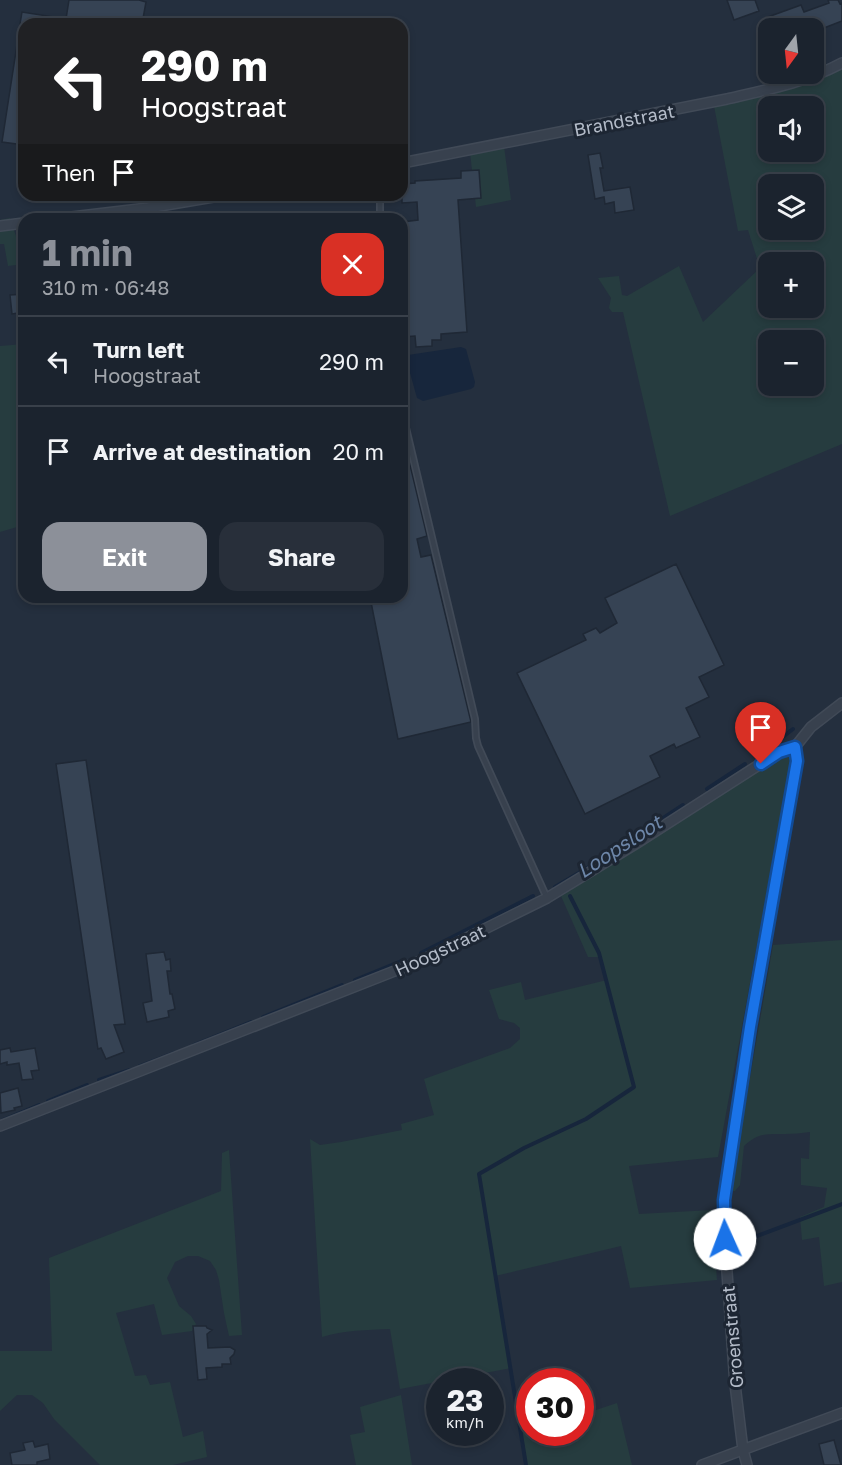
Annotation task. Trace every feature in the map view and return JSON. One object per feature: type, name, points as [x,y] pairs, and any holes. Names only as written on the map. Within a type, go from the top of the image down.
[{"type":"street","name":"Brandstraat","points":[[408,162],[727,99],[810,77],[842,63]]},
{"type":"street","points":[[106,213],[189,201]]},
{"type":"street","points":[[0,226],[18,224]]},
{"type":"street","name":"Hoogstraat","points":[[0,1126],[420,961],[547,898],[726,788],[779,752],[795,747],[811,727],[842,704]]},
{"type":"street","name":"Groenstraat","points":[[747,1465],[743,1450],[735,1372],[724,1200],[750,1027],[797,761],[795,747]]},
{"type":"street","points":[[702,1465],[842,1413]]},
{"type":"lane","points":[[408,436],[475,719],[478,746],[547,898]]},
{"type":"green space","points":[[842,66],[842,444],[670,516],[623,312],[612,312],[609,308],[611,298],[598,278],[619,276],[622,295],[627,296],[679,266],[703,322],[758,270],[758,318],[824,318],[824,252],[758,252],[758,262],[748,230],[738,231],[714,106],[784,84],[824,84],[824,72]]},
{"type":"green space","points":[[504,146],[511,200],[476,207],[470,152]]},
{"type":"green space","points":[[10,218],[18,242],[16,265],[8,266],[4,244],[0,244],[0,220]]},
{"type":"green space","points":[[18,344],[18,527],[0,532],[0,346]]},
{"type":"green space","points":[[787,753],[790,756],[718,1157],[629,1166],[639,1214],[712,1210],[717,1280],[630,1288],[621,1246],[495,1276],[511,1368],[426,1368],[426,1384],[400,1389],[390,1329],[347,1332],[322,1337],[310,1139],[320,1145],[341,1142],[402,1130],[401,1124],[434,1115],[424,1079],[510,1048],[520,1039],[520,1028],[514,1023],[499,1019],[489,990],[521,982],[525,1000],[607,980],[601,957],[588,957],[561,896]]},
{"type":"green space","points":[[842,940],[842,1282],[824,1286],[819,1237],[802,1240],[800,1217],[824,1207],[827,1188],[801,1185],[801,1158],[809,1159],[810,1132],[763,1135],[749,1142],[744,1146],[740,1185],[735,1191],[729,1191],[739,1124],[743,1118],[773,945]]},
{"type":"green space","points":[[229,1150],[242,1335],[229,1336],[216,1270],[210,1261],[198,1256],[188,1256],[175,1262],[167,1278],[179,1306],[191,1316],[196,1324],[192,1331],[162,1335],[154,1304],[116,1313],[135,1376],[146,1375],[150,1385],[170,1382],[183,1437],[203,1431],[207,1457],[173,1465],[100,1465],[54,1419],[43,1403],[32,1395],[17,1395],[0,1411],[0,1351],[52,1351],[49,1258],[221,1191],[222,1153]]},
{"type":"green space","points":[[401,1395],[412,1465],[356,1465],[350,1435],[365,1432],[360,1407]]},
{"type":"green space","points":[[617,1403],[632,1465],[525,1465],[522,1446],[594,1446],[594,1411]]},
{"type":"water","points":[[461,347],[466,349],[475,382],[474,387],[423,401],[417,398],[408,365],[408,355]]},
{"type":"building","points":[[69,0],[139,0],[146,2],[143,18],[66,18]]},
{"type":"building","points":[[727,0],[755,0],[759,11],[734,20]]},
{"type":"building","points":[[828,0],[838,0],[840,4],[842,3],[842,21],[824,28],[824,18],[765,18],[801,5],[804,12],[829,3]]},
{"type":"building","points":[[22,12],[60,18],[21,18]]},
{"type":"building","points":[[18,38],[18,144],[2,142]]},
{"type":"building","points":[[600,153],[604,191],[630,187],[634,210],[615,213],[614,202],[605,204],[604,197],[595,199],[588,155]]},
{"type":"building","points":[[479,170],[481,198],[458,200],[467,332],[441,334],[441,340],[432,340],[432,346],[416,347],[415,336],[408,337],[408,221],[418,220],[417,202],[402,203],[402,201],[408,201],[408,184],[461,178],[461,171]]},
{"type":"building","points":[[18,294],[18,313],[12,314],[10,295]]},
{"type":"building","points":[[408,457],[427,536],[417,539],[421,557],[431,555],[471,722],[398,739],[371,603],[408,603]]},
{"type":"building","points":[[676,564],[724,665],[699,677],[709,697],[686,708],[700,737],[676,748],[674,744],[650,756],[660,777],[585,814],[517,673],[586,640],[583,634],[596,628],[600,633],[617,623],[605,598]]},
{"type":"building","points":[[86,760],[125,1024],[114,1025],[124,1052],[106,1059],[101,1048],[98,1049],[56,764]]},
{"type":"building","points":[[164,952],[166,960],[170,959],[171,971],[167,971],[170,994],[172,994],[175,1009],[168,1011],[169,1017],[147,1022],[143,1003],[152,1001],[146,954]]},
{"type":"building","points":[[10,1048],[11,1052],[35,1048],[39,1070],[31,1071],[33,1079],[22,1080],[19,1063],[0,1064],[0,1050]]},
{"type":"building","points":[[18,1088],[22,1106],[1,1113],[0,1093]]},
{"type":"building","points":[[193,1326],[206,1326],[212,1330],[207,1334],[208,1348],[230,1347],[235,1350],[230,1358],[231,1364],[206,1368],[207,1379],[198,1380]]},
{"type":"building","points":[[834,1440],[841,1465],[824,1465],[819,1444]]},
{"type":"building","points":[[33,1441],[35,1447],[48,1444],[50,1459],[37,1462],[37,1465],[12,1465],[10,1453],[25,1450],[23,1443]]},
{"type":"waterway","name":"Loopsloot","points":[[759,755],[793,729]]},
{"type":"waterway","name":"Loopsloot","points":[[707,789],[745,764]]},
{"type":"waterway","name":"Loopsloot","points":[[555,887],[683,805]]},
{"type":"waterway","name":"Loopsloot","points":[[421,953],[533,896]]},
{"type":"waterway","points":[[526,1465],[479,1174],[524,1148],[586,1119],[634,1087],[599,953],[570,896]]},
{"type":"waterway","name":"Loopsloot","points":[[355,980],[404,960]]},
{"type":"waterway","name":"Loopsloot","points":[[263,1017],[342,985]]},
{"type":"waterway","name":"Loopsloot","points":[[194,1045],[251,1022]]},
{"type":"waterway","name":"Loopsloot","points":[[140,1066],[174,1053]]},
{"type":"waterway","name":"Loopsloot","points":[[99,1080],[130,1070]]},
{"type":"waterway","name":"Loopsloot","points":[[48,1101],[87,1085]]},
{"type":"waterway","name":"Loopsloot","points":[[3,1120],[39,1105]]},
{"type":"waterway","points":[[733,1245],[842,1204]]},
{"type":"route","points":[[725,1239],[724,1200],[750,1027],[797,761],[795,747],[779,752],[761,764]]}]
